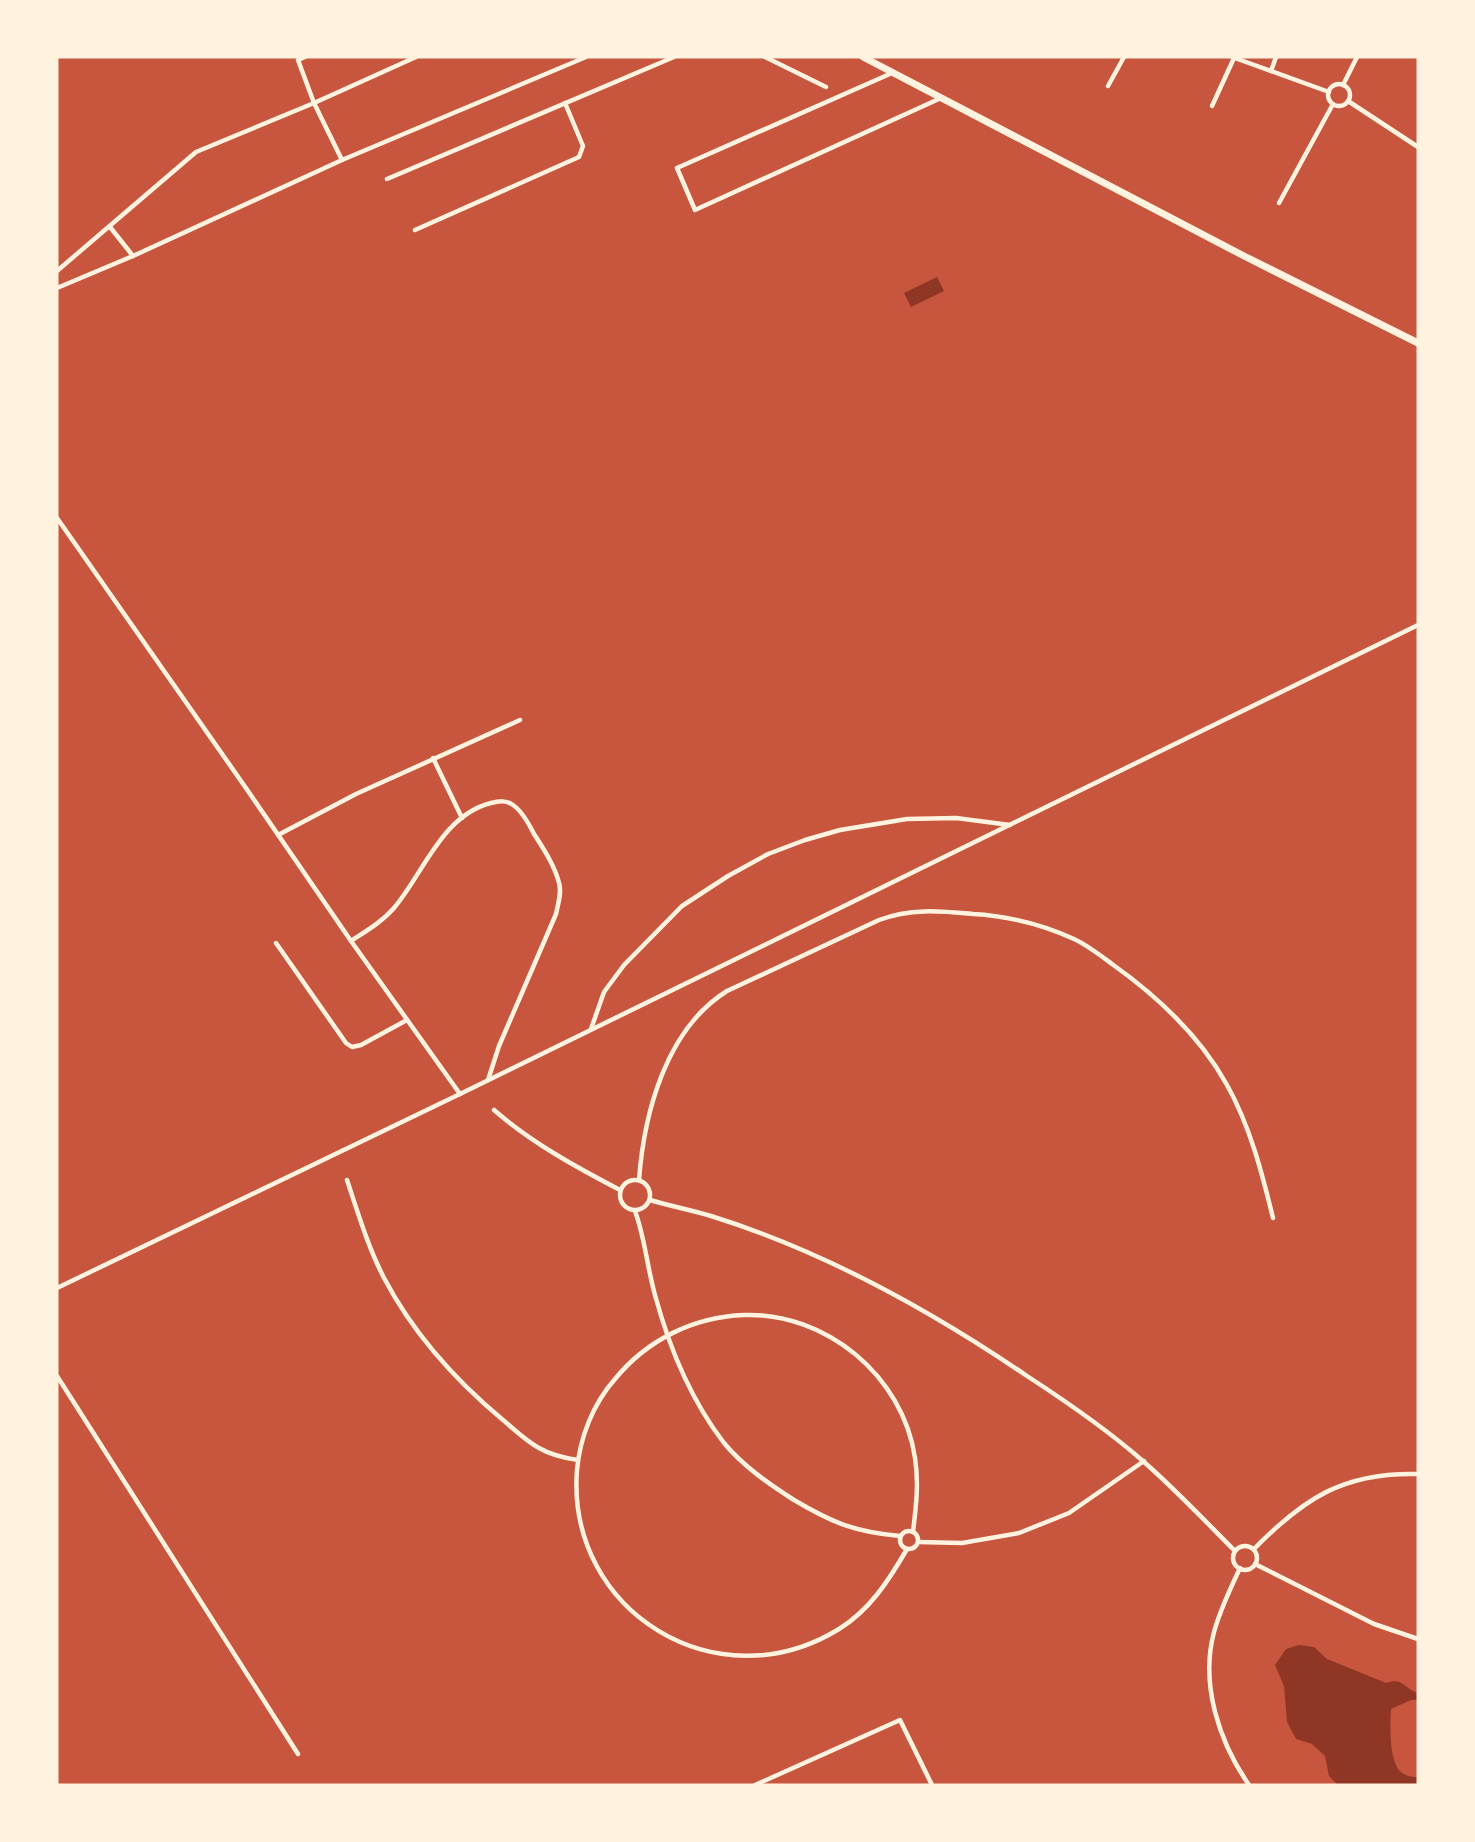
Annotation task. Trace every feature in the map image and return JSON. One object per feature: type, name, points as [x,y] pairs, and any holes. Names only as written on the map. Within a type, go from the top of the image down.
[{"type":"main road","points":[[863,57],[1246,257],[1418,343]]},
{"type":"street","points":[[305,57],[298,60],[314,103],[342,160]]},
{"type":"street","points":[[57,271],[196,152],[416,57]]},
{"type":"street","points":[[57,288],[133,256],[342,160],[586,57]]},
{"type":"street","points":[[387,179],[674,57]]},
{"type":"street","points":[[765,57],[826,87]]},
{"type":"street","points":[[1108,86],[1124,57]]},
{"type":"street","points":[[1212,105],[1233,57],[1329,92]]},
{"type":"street","points":[[1271,71],[1276,57]]},
{"type":"street","points":[[1342,85],[1350,94],[1348,101],[1342,106],[1333,104],[1329,92],[1334,87],[1342,85],[1358,57]]},
{"type":"street","points":[[892,73],[677,168],[695,210],[941,98]]},
{"type":"street","points":[[1348,101],[1418,147]]},
{"type":"street","points":[[415,230],[579,157],[583,146],[565,103]]},
{"type":"street","points":[[1280,203],[1333,104]]},
{"type":"street","points":[[110,227],[133,256]]},
{"type":"street","points":[[57,518],[460,1094]]},
{"type":"street","points":[[57,1287],[460,1094],[1418,625]]},
{"type":"street","points":[[278,835],[433,758],[520,720]]},
{"type":"street","points":[[433,758],[462,818]]},
{"type":"street","points":[[351,941],[379,922],[394,908],[436,846],[462,818],[490,803],[504,801],[514,805],[534,834],[560,884],[556,914],[499,1046],[488,1080]]},
{"type":"street","points":[[591,1029],[604,992],[617,974],[682,906],[728,876],[768,854],[840,830],[907,819],[956,818],[1010,825]]},
{"type":"street","points":[[639,1180],[646,1127],[665,1068],[681,1038],[699,1013],[712,1000],[879,920],[908,911],[940,911],[1022,920],[1076,940],[1150,994],[1185,1027],[1207,1054],[1227,1086],[1244,1122],[1259,1164],[1273,1218]]},
{"type":"street","points":[[276,943],[346,1043],[352,1047],[361,1045],[407,1020]]},
{"type":"street","points":[[494,1110],[576,1167],[620,1190]]},
{"type":"street","points":[[347,1180],[384,1278],[431,1350],[475,1396],[538,1448],[557,1456],[578,1460]]},
{"type":"street","points":[[630,1180],[639,1180],[649,1188],[650,1200],[644,1208],[635,1211],[624,1206],[620,1199],[620,1190],[630,1180]]},
{"type":"street","points":[[650,1200],[711,1216],[849,1271],[911,1304],[1000,1358],[1069,1404],[1144,1461],[1235,1551]]},
{"type":"street","points":[[635,1211],[640,1224],[654,1293],[667,1335],[679,1365],[708,1419],[724,1443],[772,1486],[821,1516],[867,1533],[900,1536],[907,1531],[913,1532],[918,1542],[915,1547],[907,1549],[877,1595],[854,1618],[819,1640],[796,1649],[756,1656],[723,1655],[699,1650],[676,1641],[641,1620],[617,1598],[602,1578],[582,1533],[577,1501],[578,1460],[584,1434],[594,1410],[608,1387],[638,1355],[667,1335],[718,1318],[745,1315],[772,1317],[798,1323],[846,1346],[866,1363],[884,1383],[909,1431],[918,1483],[913,1532]]},
{"type":"street","points":[[57,1376],[298,1754]]},
{"type":"street","points":[[918,1542],[962,1543],[1019,1533],[1069,1513],[1144,1461]]},
{"type":"street","points":[[1254,1549],[1298,1508],[1328,1491],[1355,1480],[1397,1474],[1418,1474]]},
{"type":"street","points":[[900,1536],[900,1544],[907,1549]]},
{"type":"street","points":[[1244,1546],[1254,1549],[1257,1555],[1255,1564],[1247,1570],[1240,1568],[1234,1561],[1235,1551],[1244,1546]]},
{"type":"street","points":[[1255,1564],[1374,1624],[1418,1639]]},
{"type":"street","points":[[1240,1568],[1213,1634],[1209,1666],[1210,1693],[1230,1752],[1249,1785]]},
{"type":"street","points":[[755,1785],[900,1720],[932,1785]]},
{"type":"shaded area","points":[[937,277],[944,291],[911,307],[904,293]]},
{"type":"shaded area","points":[[1299,1645],[1314,1647],[1327,1659],[1386,1683],[1400,1682],[1418,1693],[1418,1700],[1411,1700],[1391,1709],[1390,1724],[1396,1766],[1404,1774],[1418,1777],[1418,1785],[1338,1785],[1329,1776],[1325,1756],[1312,1744],[1296,1739],[1287,1722],[1284,1686],[1275,1665],[1286,1649]]}]
